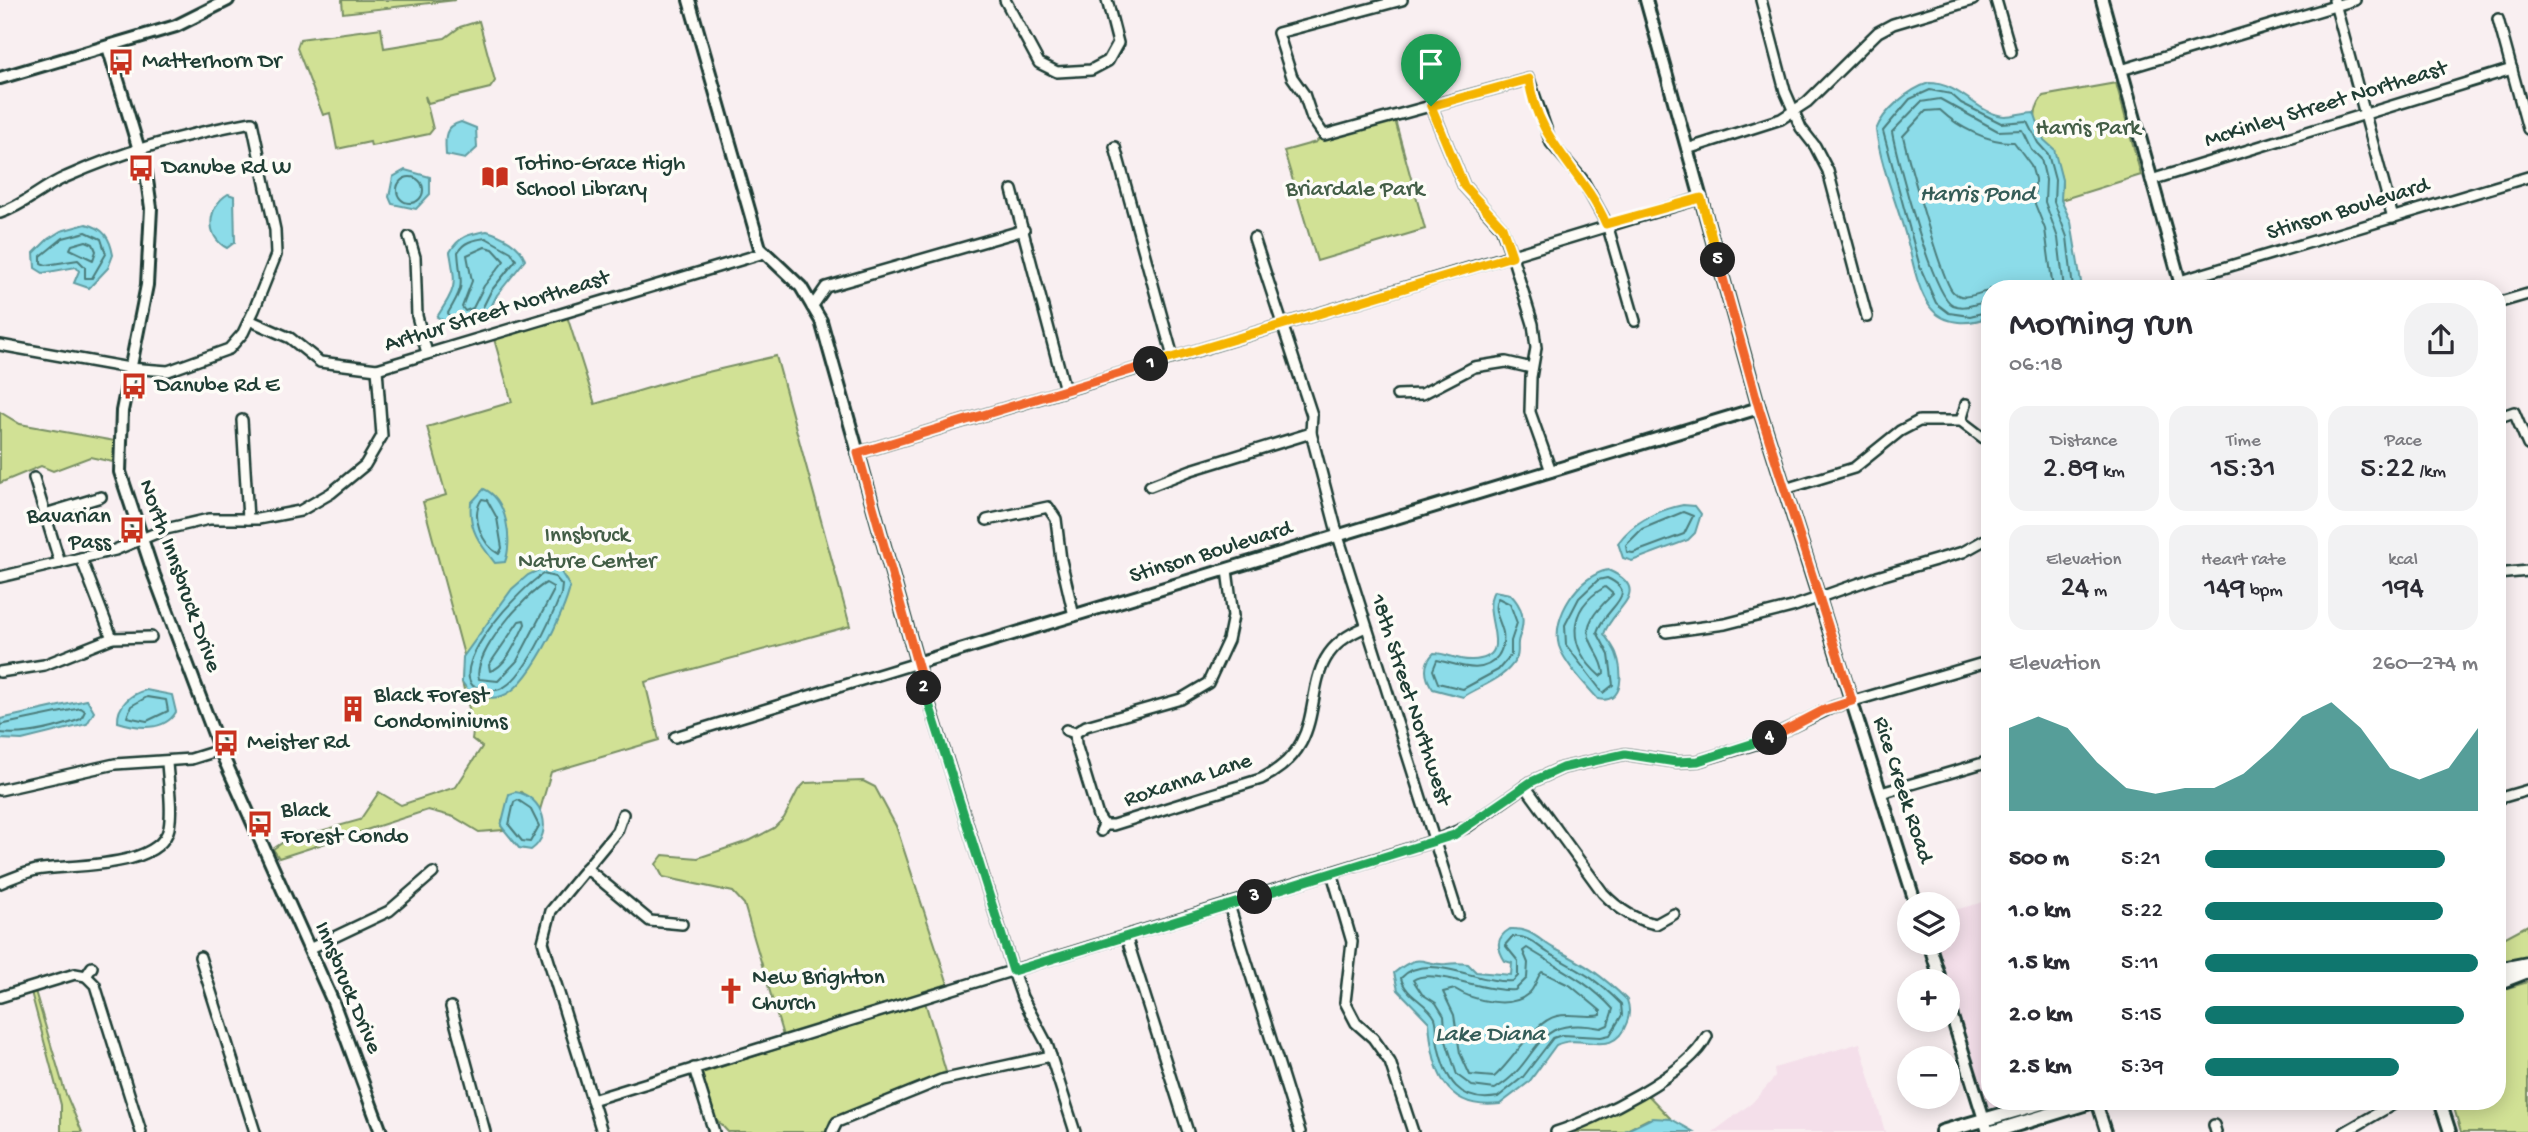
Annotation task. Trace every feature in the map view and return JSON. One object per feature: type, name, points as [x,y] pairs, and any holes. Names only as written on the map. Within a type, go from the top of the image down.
[{"type":"main road","points":[[2506,968],[2528,964]]},
{"type":"main road","points":[[2506,980],[2528,971]]},
{"type":"main road","points":[[1988,1128],[2029,1110]]},
{"type":"main road","points":[[1942,1132],[1988,1128],[2059,1110]]},
{"type":"street","points":[[0,78],[176,26],[228,0]]},
{"type":"street","points":[[689,0],[747,213],[764,253],[801,288],[821,321],[916,663],[1013,971],[1051,1056],[1075,1132]]},
{"type":"street","points":[[1005,0],[1039,63],[1057,72],[1091,70],[1108,61],[1118,43],[1107,0]]},
{"type":"street","points":[[1402,0],[1278,33],[1292,76],[1304,94],[1312,118],[1324,135],[1529,79],[1551,143],[1582,179],[1606,224],[1635,321]]},
{"type":"street","name":"Rice Creek Road","points":[[1646,0],[1759,408],[1912,892]]},
{"type":"street","points":[[1761,0],[1794,113],[1828,171],[1867,317]]},
{"type":"street","points":[[1687,149],[1768,125],[1794,113],[1878,32],[1973,0]]},
{"type":"street","points":[[1996,0],[2011,52]]},
{"type":"street","points":[[2102,0],[2180,280]]},
{"type":"street","points":[[2121,70],[2335,3],[2356,0]]},
{"type":"street","points":[[2335,3],[2393,218]]},
{"type":"street","points":[[2498,19],[2528,129]]},
{"type":"street","name":"North Innsbruck Drive","points":[[108,47],[146,173],[152,242],[147,285],[122,411],[120,472],[141,539],[220,750],[270,862]]},
{"type":"street","name":"McKinley Street Northeast","points":[[2151,180],[2364,112],[2512,69]]},
{"type":"street","points":[[1431,106],[1464,186],[1502,227],[1512,256],[1533,324],[1536,348],[1532,368],[1531,412],[1551,471]]},
{"type":"street","points":[[0,213],[29,201],[60,179],[96,163],[252,122],[275,230],[276,256],[249,320],[229,349],[168,371],[129,368],[0,345]]},
{"type":"street","points":[[1115,146],[1173,357]]},
{"type":"street","name":"Stinson Boulevard","points":[[2197,280],[2528,177]]},
{"type":"street","points":[[1012,190],[1065,390]]},
{"type":"street","points":[[858,453],[1173,357],[1285,326],[1606,224],[1701,198]]},
{"type":"street","points":[[812,307],[827,287],[1024,230]]},
{"type":"street","points":[[409,237],[415,257],[417,316],[427,353]]},
{"type":"street","name":"18th Street Northwest","points":[[1254,238],[1312,415],[1311,433],[1338,536],[1458,915]]},
{"type":"street","name":"Arthur Street Northeast","points":[[249,320],[290,338],[320,362],[377,369],[764,253]]},
{"type":"street","points":[[2506,300],[2528,294]]},
{"type":"street","points":[[1397,395],[1422,394],[1474,367],[1506,362],[1532,368]]},
{"type":"street","points":[[0,578],[81,558],[208,519],[248,519],[300,510],[331,493],[365,465],[382,436],[377,369]]},
{"type":"street","points":[[1961,421],[1966,404]]},
{"type":"street","name":"Stinson Boulevard","points":[[675,737],[1759,408]]},
{"type":"street","points":[[2506,415],[2514,412],[2528,445]]},
{"type":"street","points":[[242,420],[248,519]]},
{"type":"street","points":[[1785,489],[1854,468],[1865,462],[1900,431],[1919,421],[1961,421],[1981,436]]},
{"type":"street","points":[[1150,486],[1191,470],[1311,433]]},
{"type":"street","points":[[34,478],[60,563]]},
{"type":"street","points":[[46,514],[101,497]]},
{"type":"street","points":[[987,520],[1048,507],[1056,519],[1061,560],[1074,616]]},
{"type":"street","points":[[1666,632],[1725,624],[1819,598],[1963,552],[1981,542]]},
{"type":"street","points":[[81,558],[112,638]]},
{"type":"street","name":"Roxanna Lane","points":[[1227,570],[1233,616],[1228,640],[1208,683],[1191,695],[1071,732],[1102,828],[1261,779],[1280,769],[1295,754],[1308,731],[1319,673],[1326,654],[1344,636],[1366,627]]},
{"type":"street","points":[[2506,573],[2528,571]]},
{"type":"street","points":[[0,672],[44,665],[112,638],[150,637]]},
{"type":"street","points":[[592,1100],[1434,841],[1467,827],[1525,786],[1562,768],[1614,755],[1698,761],[1758,743],[1824,710],[1981,664]]},
{"type":"street","points":[[0,790],[116,764],[191,760],[220,750]]},
{"type":"street","points":[[0,883],[34,871],[103,866],[137,855],[162,842],[169,828],[167,762]]},
{"type":"street","points":[[1881,793],[1981,764]]},
{"type":"street","points":[[1525,786],[1603,893],[1618,908],[1656,924],[1674,914]]},
{"type":"street","points":[[2506,796],[2528,790]]},
{"type":"street","points":[[602,1132],[543,942],[551,911],[617,831],[622,814]]},
{"type":"street","name":"Innsbruck Drive","points":[[270,862],[341,1022],[381,1132]]},
{"type":"street","points":[[586,868],[650,921],[682,925]]},
{"type":"street","points":[[309,949],[389,911],[433,873]]},
{"type":"street","points":[[1332,873],[1352,942],[1346,1002],[1356,1023],[1373,1038],[1390,1062],[1413,1132]]},
{"type":"street","points":[[1229,905],[1300,1132]]},
{"type":"street","points":[[1126,936],[1188,1132]]},
{"type":"street","points":[[200,957],[255,1132]]},
{"type":"street","points":[[86,976],[92,967]]},
{"type":"street","points":[[0,997],[75,974],[86,976],[94,985],[141,1132]]},
{"type":"street","points":[[451,1007],[485,1132]]},
{"type":"street","points":[[1957,1032],[1981,1106]]},
{"type":"street","points":[[1556,1132],[1590,1119],[1661,1079],[1700,1050],[1707,1036]]},
{"type":"street","points":[[832,1130],[837,1122],[942,1080],[1051,1056]]},
{"type":"street","points":[[694,1068],[714,1132]]},
{"type":"street","points":[[1982,1110],[1988,1128]]},
{"type":"street","points":[[2098,1110],[2106,1132]]},
{"type":"street","points":[[2345,1132],[2383,1110]]},
{"type":"street","points":[[2443,1110],[2450,1132]]},
{"type":"shaded area","points":[[1981,903],[1981,1084],[1960,1017],[1960,969],[1945,969],[1941,955],[1960,955],[1960,909]]},
{"type":"shaded area","points":[[1860,1043],[1885,1132],[1713,1132],[1752,1103],[1775,1077],[1774,1068]]},
{"type":"green space","points":[[342,0],[456,0],[343,13]]},
{"type":"green space","points":[[479,21],[495,81],[490,88],[428,103],[425,96],[433,129],[429,134],[371,146],[370,142],[337,149],[330,113],[323,115],[297,48],[300,39],[381,28],[384,48],[445,38],[460,27]]},
{"type":"green space","name":"Harris Park","points":[[2116,83],[2141,175],[2061,200],[2060,173],[2037,130],[2037,108],[2043,96]]},
{"type":"green space","name":"Briardale Park","points":[[1395,120],[1425,229],[1317,261],[1284,151],[1316,142],[1320,138],[1326,139]]},
{"type":"green space","name":"Innsbruck Nature Center","points":[[567,316],[595,404],[682,378],[776,356],[850,626],[645,682],[659,740],[551,772],[540,810],[521,792],[502,820],[503,830],[479,832],[454,817],[428,810],[279,858],[273,849],[285,841],[360,820],[379,792],[401,805],[456,787],[482,747],[472,739],[474,727],[462,682],[464,655],[423,502],[446,495],[427,427],[512,402],[494,339]]},
{"type":"green space","points":[[0,412],[20,424],[115,441],[113,462],[90,457],[53,471],[41,466],[0,483]]},
{"type":"green space","points":[[863,781],[875,787],[896,826],[948,984],[922,992],[946,1072],[835,1117],[830,1121],[826,1132],[728,1132],[715,1118],[702,1073],[786,1046],[744,904],[733,892],[663,877],[656,864],[663,855],[698,858],[751,840],[774,828],[784,818],[798,790],[805,783]]},
{"type":"green space","points":[[2528,925],[2528,957],[2506,962],[2506,937]]},
{"type":"green space","points":[[2528,982],[2528,1132],[2461,1132],[2455,1110],[2506,1110],[2506,988]]},
{"type":"green space","points":[[35,991],[65,1092],[82,1132],[61,1132],[61,1105],[31,992]]},
{"type":"green space","points":[[1647,1094],[1671,1119],[1648,1119],[1623,1132],[1573,1132]]},
{"type":"water","name":"Harris Pond","points":[[1929,83],[1940,84],[1995,114],[2008,116],[2034,112],[2044,140],[2054,149],[2062,180],[2061,200],[2071,222],[2081,280],[1981,280],[1981,319],[1975,321],[1950,321],[1930,307],[1916,275],[1876,130],[1884,115],[1913,90]]},
{"type":"water","points":[[461,122],[476,128],[477,148],[465,159],[446,155],[448,130]]},
{"type":"water","points":[[405,170],[430,177],[430,194],[416,209],[392,204],[389,197],[393,177]]},
{"type":"water","points":[[228,194],[234,196],[235,242],[227,248],[215,236],[211,221],[216,206]]},
{"type":"water","points":[[86,224],[105,235],[113,255],[108,268],[89,288],[74,283],[79,271],[76,267],[43,273],[35,268],[34,253],[48,239],[61,231]]},
{"type":"water","points":[[487,231],[515,245],[525,260],[497,295],[485,319],[467,326],[455,325],[437,317],[453,286],[450,252],[457,242],[465,237]]},
{"type":"water","points":[[484,489],[498,502],[506,521],[508,543],[505,562],[495,563],[473,528],[471,503]]},
{"type":"water","points":[[1683,505],[1695,506],[1701,514],[1695,533],[1688,540],[1632,561],[1623,558],[1618,543],[1631,529],[1655,514]]},
{"type":"water","points":[[547,566],[561,572],[570,587],[561,614],[534,665],[512,690],[502,696],[494,698],[470,693],[462,682],[463,657],[512,589],[528,575]]},
{"type":"water","points":[[1608,570],[1622,578],[1628,585],[1629,593],[1604,634],[1616,653],[1620,668],[1620,685],[1613,697],[1598,699],[1562,653],[1558,635],[1563,611],[1570,599],[1587,580]]},
{"type":"water","points":[[1494,591],[1510,594],[1520,609],[1523,620],[1516,659],[1506,672],[1463,697],[1433,689],[1426,670],[1434,653],[1472,660],[1486,657],[1493,652],[1495,634],[1491,601]]},
{"type":"water","points":[[146,690],[172,695],[176,712],[171,718],[165,723],[150,727],[118,722],[122,705],[135,694]]},
{"type":"water","points":[[87,700],[94,712],[87,724],[22,740],[0,739],[0,719]]},
{"type":"water","points":[[515,792],[533,800],[542,816],[543,834],[531,850],[519,848],[501,826],[509,794]]},
{"type":"water","name":"Lake Diana","points":[[1510,929],[1529,933],[1593,971],[1627,1000],[1629,1016],[1621,1034],[1614,1040],[1606,1043],[1577,1041],[1556,1045],[1529,1082],[1500,1104],[1466,1101],[1454,1094],[1445,1083],[1433,1056],[1429,1022],[1398,990],[1394,973],[1411,962],[1422,961],[1468,964],[1476,972],[1511,975],[1512,963],[1505,961],[1499,944],[1502,936]]},
{"type":"water","points":[[1652,1118],[1671,1119],[1694,1132],[1623,1132]]},
{"type":"place","name":"Matterhorn Dr","points":[[121,62]]},
{"type":"place","name":"Danube Rd W","points":[[141,168]]},
{"type":"place","name":"Totino-Grace High School Library","points":[[495,177]]},
{"type":"place","name":"Danube Rd E","points":[[134,386]]},
{"type":"place","name":"Bavarian Pass","points":[[132,530]]},
{"type":"place","name":"Black Forest Condominiums","points":[[353,709]]},
{"type":"place","name":"Meister Rd","points":[[226,743]]},
{"type":"place","name":"Black Forest Condo","points":[[260,824]]},
{"type":"place","name":"New Brighton Church","points":[[731,991]]},
{"type":"route","points":[[1529,79],[1551,143],[1582,179],[1597,202],[1606,224],[1701,198],[1759,408],[1852,701],[1824,710],[1758,743],[1698,761],[1676,762],[1625,754],[1562,768],[1531,782],[1454,835],[1013,971],[916,663],[858,453],[1512,256],[1502,227],[1464,186],[1431,106],[1529,79]]}]
